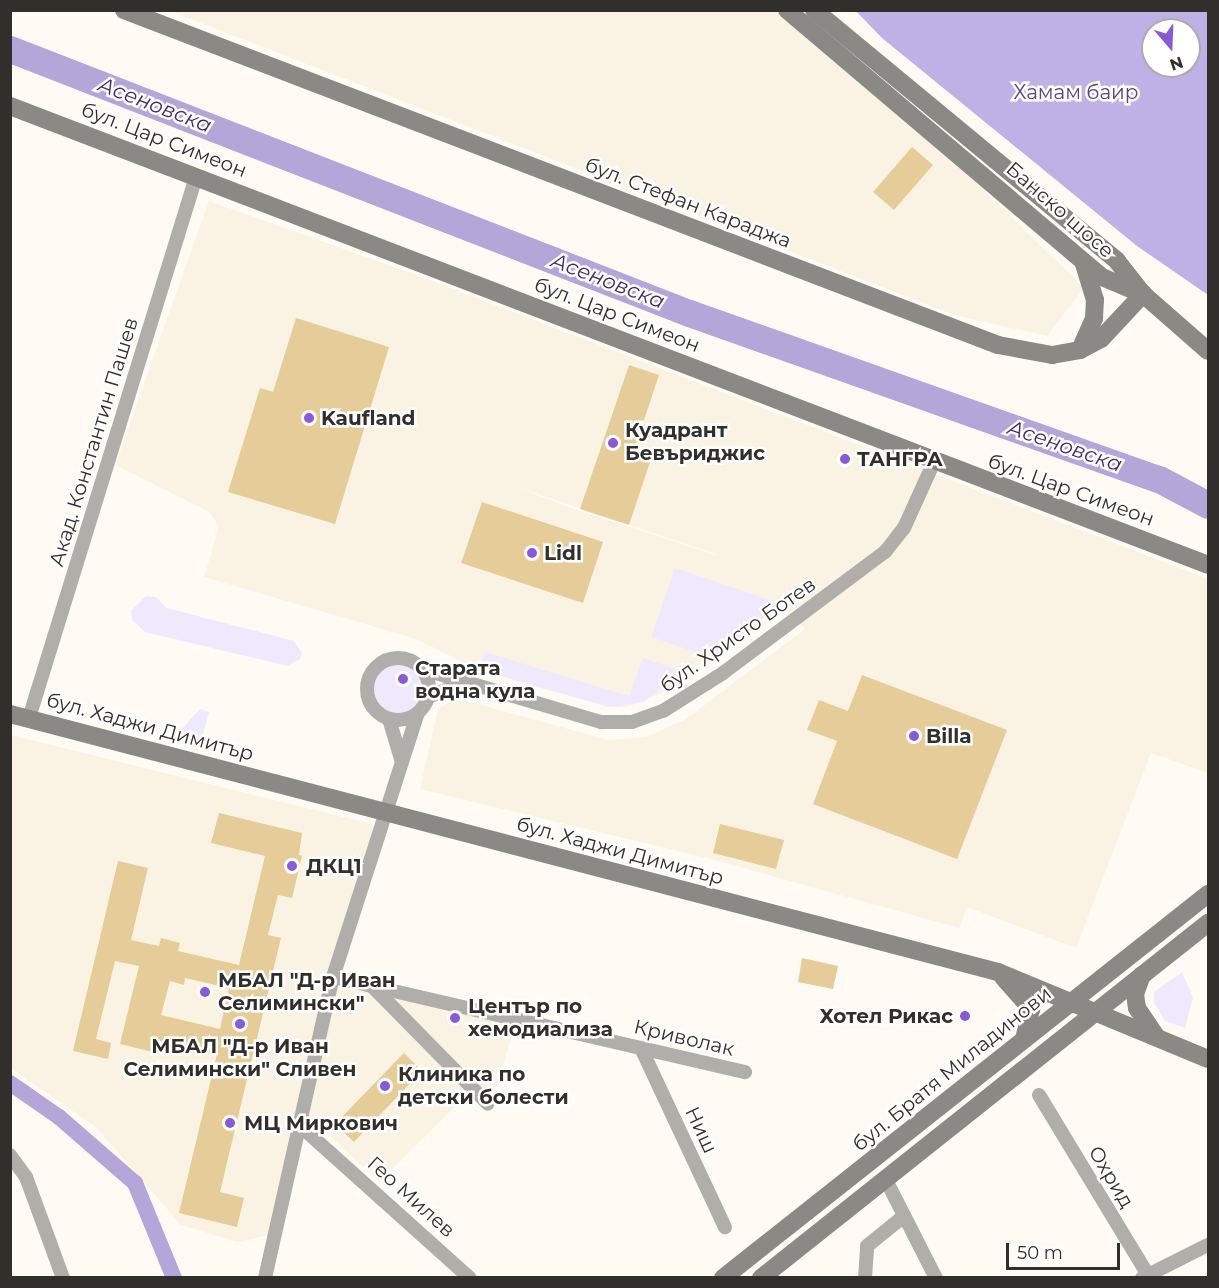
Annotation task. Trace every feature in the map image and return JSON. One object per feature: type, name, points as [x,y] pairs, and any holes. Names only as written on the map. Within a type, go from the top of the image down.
[{"type":"main road","name":"бул. Стефан Караджа","points":[[124,10],[998,345],[1052,355],[1080,350],[1101,339],[1143,294]]},
{"type":"main road","name":"Банско шосе","points":[[787,10],[1102,277],[1143,294]]},
{"type":"main road","name":"Банско шосе","points":[[814,10],[1117,261],[1143,294]]},
{"type":"main road","name":"бул. Цар Симеон","points":[[10,106],[934,462],[1209,565]]},
{"type":"main road","points":[[1080,350],[1095,318],[1095,300],[1081,257]]},
{"type":"main road","points":[[1143,294],[1209,351]]},
{"type":"main road","name":"бул. Хаджи Димитър","points":[[10,714],[998,972],[1074,1000],[1209,1059]]},
{"type":"main road","name":"бул. Братя Миладинови","points":[[723,1278],[1209,894]]},
{"type":"main road","points":[[761,1277],[887,1182],[1209,923]]},
{"type":"main road","points":[[998,972],[1031,1009],[1031,1026],[1024,1040]]},
{"type":"main road","points":[[1143,975],[1135,994],[1137,1008],[1157,1037]]},
{"type":"street","name":"Акад. Константин Пашев","points":[[29,718],[196,177]]},
{"type":"street","name":"бул. Христо Ботев","points":[[422,669],[470,680],[601,722],[632,723],[663,711],[723,673],[885,552],[904,528],[934,462]]},
{"type":"street","points":[[401,759],[389,719],[370,702],[371,675],[381,663],[397,658],[422,669],[428,697]]},
{"type":"street","points":[[265,1278],[297,1123],[333,977],[401,759],[418,713],[428,697],[470,680]]},
{"type":"street","points":[[389,719],[418,713]]},
{"type":"street","name":"Криволак","points":[[333,977],[745,1072]]},
{"type":"street","points":[[372,986],[488,1104]]},
{"type":"street","name":"Ниш","points":[[641,1048],[725,1227]]},
{"type":"street","name":"Охрид","points":[[1040,1095],[1147,1277]]},
{"type":"street","name":"Гео Милев","points":[[297,1123],[470,1278]]},
{"type":"street","points":[[10,1155],[26,1177],[63,1278]]},
{"type":"street","points":[[887,1182],[936,1278]]},
{"type":"street","points":[[865,1278],[867,1246],[904,1216]]},
{"type":"street","points":[[1147,1277],[1209,1245]]},
{"type":"shaded area","points":[[170,11],[801,11],[1084,288],[1047,336],[954,315]]},
{"type":"shaded area","points":[[209,201],[425,278],[1208,579],[1208,773],[1151,753],[1076,948],[967,907],[959,928],[707,858],[420,789],[438,709],[456,698],[608,740],[646,737],[686,719],[805,629],[782,604],[660,694],[627,707],[609,707],[479,670],[416,639],[204,577],[219,526],[209,512],[115,465]],"holes":[[[517,487],[715,554],[571,508]]]},
{"type":"shaded area","points":[[675,568],[782,604],[713,658],[651,637]]},
{"type":"shaded area","points":[[146,596],[156,597],[167,608],[294,641],[302,653],[300,659],[287,666],[145,632],[132,620],[131,611]]},
{"type":"shaded area","points":[[485,652],[629,696],[643,658],[684,672],[643,702],[609,707],[479,670]]},
{"type":"shaded area","points":[[393,663],[403,663],[417,670],[424,689],[417,708],[403,715],[393,715],[383,711],[376,704],[372,694],[372,684],[376,674],[383,667]]},
{"type":"shaded area","points":[[200,709],[209,712],[201,741],[176,735]]},
{"type":"shaded area","name":"МБАЛ \"Д-р Иван Селимински\"","points":[[11,735],[380,826],[333,977],[517,1019],[496,1089],[477,1085],[379,1182],[311,1118],[297,1123],[274,1234],[237,1242],[181,1225],[97,1128],[11,1068]]},
{"type":"shaded area","points":[[1182,972],[1193,997],[1185,1028],[1165,1021],[1154,1003],[1154,992]]},
{"type":"green space","name":"Хамам баир","points":[[856,11],[1208,11],[1208,295],[1137,246],[882,38]]},
{"type":"building","points":[[912,147],[933,165],[894,210],[873,192]]},
{"type":"building","name":"Kaufland","points":[[296,318],[389,347],[335,524],[228,492],[260,388],[273,392]]},
{"type":"building","name":"Куадрант Бевъриджис","points":[[629,365],[659,375],[633,453],[651,459],[629,525],[580,509]]},
{"type":"building","name":"Lidl","points":[[482,502],[603,542],[583,603],[461,563]]},
{"type":"building","points":[[862,675],[1007,730],[957,859],[813,804],[837,741],[807,730],[819,700],[848,711]]},
{"type":"building","name":"МБАЛ \"Д-р Иван Селимински\" Сливен","points":[[219,813],[302,833],[299,855],[302,856],[292,898],[278,895],[268,935],[281,938],[220,1192],[244,1198],[237,1227],[179,1213],[217,1054],[156,1040],[153,1052],[120,1044],[139,966],[115,961],[96,1039],[111,1043],[108,1059],[73,1051],[118,861],[148,868],[131,940],[159,946],[161,938],[180,943],[178,951],[239,965],[265,856],[211,843]],"holes":[[[185,978],[229,988],[220,1029],[161,1015],[170,981],[184,985]]]},
{"type":"building","points":[[720,824],[784,840],[776,869],[713,853]]},
{"type":"building","points":[[802,958],[838,966],[833,989],[798,982]]},
{"type":"building","points":[[404,1053],[422,1071],[354,1142],[335,1124]]},
{"type":"waterway","name":"Асеновска","points":[[10,49],[689,313],[1159,479],[1208,505]]},
{"type":"waterway","points":[[10,1083],[59,1117],[135,1183],[174,1278]]},
{"type":"place","name":"Kaufland","points":[[309,418]]},
{"type":"place","name":"Куадрант Бевъриджис","points":[[613,443]]},
{"type":"place","name":"ТАНГРА","points":[[845,459]]},
{"type":"place","name":"Lidl","points":[[532,553]]},
{"type":"place","name":"Старата водна кула","points":[[403,679]]},
{"type":"place","name":"Billa","points":[[914,736]]},
{"type":"place","name":"ДКЦ1","points":[[292,866]]},
{"type":"place","name":"МБАЛ \"Д-р Иван Селимински\"","points":[[205,992]]},
{"type":"place","name":"Хотел Рикас","points":[[965,1016]]},
{"type":"place","name":"Център по хемодиализа","points":[[455,1018]]},
{"type":"place","name":"МБАЛ \"Д-р Иван Селимински\" Сливен","points":[[240,1024]]},
{"type":"place","name":"Клиника по детски болести","points":[[385,1086]]},
{"type":"place","name":"МЦ Миркович","points":[[230,1123]]}]
